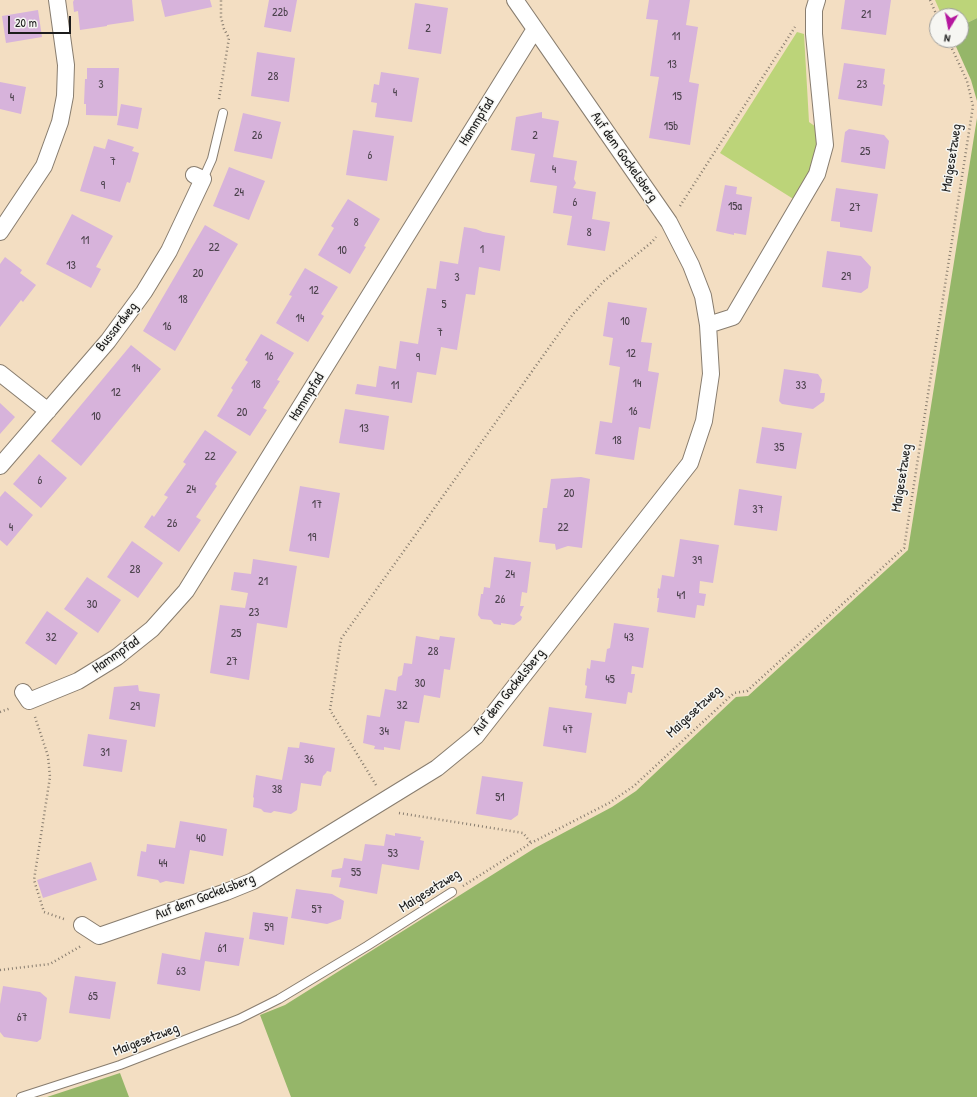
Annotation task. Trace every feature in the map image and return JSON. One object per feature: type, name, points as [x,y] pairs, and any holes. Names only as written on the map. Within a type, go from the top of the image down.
[{"type":"street","points":[[0,232],[44,166],[60,122],[65,96],[66,65],[57,0]]},
{"type":"street","name":"Auf dem Gockelsberg","points":[[99,936],[226,892],[253,881],[437,768],[476,736],[690,462],[704,422],[711,374],[708,325],[703,296],[691,265],[669,222],[515,0]]},
{"type":"street","points":[[708,325],[733,317],[817,174],[825,145],[814,34],[815,5]]},
{"type":"street","name":"Hammpfad","points":[[23,692],[29,701],[78,681],[117,657],[152,629],[186,591],[535,29]]},
{"type":"street","name":"Bussardweg","points":[[0,466],[108,341],[144,292],[169,250],[199,177]]},
{"type":"street","points":[[0,373],[48,411]]},
{"type":"street","points":[[82,925],[99,936]]},
{"type":"lane","points":[[199,177],[212,159],[223,113]]},
{"type":"lane","name":"Maigesetzweg","points":[[21,1097],[120,1065],[239,1019],[280,999],[452,892]]},
{"type":"path","points":[[221,0],[221,17],[224,29],[229,38],[219,98],[223,113]]},
{"type":"path","points":[[373,780],[330,710],[341,639],[573,314],[604,280],[652,242],[669,222],[805,11],[815,5]]},
{"type":"path","name":"Maigesetzweg","points":[[452,892],[531,843],[609,803],[634,786],[734,693],[747,691],[904,548],[973,106],[967,81],[952,48]]},
{"type":"path","points":[[36,719],[48,756],[50,777],[34,880],[44,912],[82,925]]},
{"type":"path","points":[[396,813],[522,833],[531,843]]},
{"type":"path","points":[[0,970],[50,964],[99,936]]},
{"type":"green space","points":[[935,0],[977,0],[977,18],[969,22],[969,8],[938,8]]},
{"type":"green space","points":[[977,18],[977,101],[971,80],[957,48],[969,48],[969,22]]},
{"type":"green space","points":[[797,32],[804,34],[809,122],[816,127],[818,143],[812,170],[795,200],[720,153]]},
{"type":"green space","points":[[977,118],[977,1097],[291,1097],[260,1015],[285,1005],[535,848],[612,807],[636,791],[736,697],[748,696],[908,550]]},
{"type":"green space","points":[[120,1073],[129,1097],[47,1097]]},
{"type":"building","points":[[74,0],[132,0],[134,21],[80,30],[78,11],[74,12]]},
{"type":"building","points":[[161,0],[210,0],[212,7],[165,17]]},
{"type":"building","points":[[269,0],[297,0],[291,32],[264,27]]},
{"type":"building","points":[[649,0],[690,0],[686,25],[698,27],[689,82],[699,84],[690,145],[649,138],[659,77],[650,76],[658,20],[646,19]]},
{"type":"building","points":[[845,0],[891,0],[886,35],[841,29]]},
{"type":"building","points":[[415,3],[448,8],[441,54],[408,49]]},
{"type":"building","points":[[38,10],[42,37],[6,43],[2,16]]},
{"type":"building","points":[[257,52],[295,58],[289,102],[251,96]]},
{"type":"building","points":[[844,63],[885,69],[883,84],[885,85],[882,106],[838,99]]},
{"type":"building","points":[[87,68],[119,68],[117,116],[86,115],[86,104],[84,104]]},
{"type":"building","points":[[381,72],[419,78],[412,122],[375,117],[377,103],[371,102],[374,84],[379,85]]},
{"type":"building","points":[[0,82],[26,87],[21,114],[0,109]]},
{"type":"building","points":[[121,104],[142,108],[138,129],[117,125]]},
{"type":"building","points":[[542,112],[542,118],[559,121],[553,157],[577,161],[574,179],[576,183],[573,188],[596,192],[592,219],[610,222],[605,251],[567,245],[572,216],[553,213],[557,186],[530,182],[535,154],[511,150],[516,117]]},
{"type":"building","points":[[243,113],[281,122],[272,159],[234,151]]},
{"type":"building","points":[[849,129],[884,135],[889,141],[885,169],[841,162],[845,132]]},
{"type":"building","points":[[353,130],[394,136],[387,181],[346,175]]},
{"type":"building","points":[[108,139],[134,147],[132,151],[139,153],[130,183],[127,182],[120,202],[80,191],[94,146],[105,149]]},
{"type":"building","points":[[229,167],[265,181],[249,220],[213,206]]},
{"type":"building","points":[[725,185],[737,187],[736,194],[752,197],[746,235],[734,233],[734,235],[716,231]]},
{"type":"building","points":[[836,188],[878,194],[872,232],[840,227],[840,222],[831,221]]},
{"type":"building","points":[[348,199],[380,219],[350,274],[318,255],[334,228],[331,226]]},
{"type":"building","points":[[72,214],[113,236],[96,267],[101,269],[91,288],[46,264]]},
{"type":"building","points":[[205,225],[238,244],[175,351],[143,331]]},
{"type":"building","points":[[464,227],[505,236],[500,271],[479,267],[475,295],[466,294],[457,350],[441,347],[436,375],[417,372],[412,403],[355,394],[357,384],[376,387],[379,366],[396,369],[400,341],[418,344],[427,288],[436,289],[440,261],[458,264]]},
{"type":"building","points":[[827,251],[861,256],[871,267],[868,288],[861,293],[822,287]]},
{"type":"building","points":[[5,257],[22,270],[20,273],[36,285],[23,302],[21,300],[0,327],[0,264]]},
{"type":"building","points":[[305,268],[338,287],[321,314],[324,316],[308,342],[276,323],[292,296],[289,295]]},
{"type":"building","points":[[608,302],[647,308],[641,342],[652,343],[648,371],[659,373],[650,429],[639,427],[634,460],[595,454],[600,421],[612,423],[620,367],[609,365],[613,338],[603,336]]},
{"type":"building","points":[[261,334],[294,353],[277,380],[280,381],[263,408],[267,410],[250,436],[217,416],[233,390],[231,388],[248,362],[245,360]]},
{"type":"building","points":[[131,345],[161,369],[81,466],[51,441]]},
{"type":"building","points":[[784,369],[818,374],[822,380],[820,393],[825,393],[824,401],[813,409],[782,404],[779,401]]},
{"type":"building","points":[[0,403],[15,417],[0,434]]},
{"type":"building","points":[[345,409],[389,416],[384,450],[339,443]]},
{"type":"building","points":[[762,427],[802,433],[796,469],[756,463]]},
{"type":"building","points":[[205,430],[237,452],[215,484],[217,486],[196,517],[201,520],[179,552],[144,527],[152,515],[154,517],[168,497],[164,495],[186,464],[183,462]]},
{"type":"building","points":[[39,454],[67,478],[41,508],[13,484]]},
{"type":"building","points":[[581,477],[590,479],[582,548],[568,546],[556,550],[555,544],[539,542],[543,508],[547,508],[551,479]]},
{"type":"building","points":[[300,486],[340,493],[329,558],[289,551]]},
{"type":"building","points":[[739,489],[782,496],[777,531],[734,525]]},
{"type":"building","points":[[5,491],[33,515],[7,546],[0,540],[0,497]]},
{"type":"building","points":[[680,539],[719,545],[713,583],[700,581],[699,593],[706,594],[704,606],[697,605],[695,618],[657,612],[659,598],[657,598],[658,588],[660,589],[662,575],[674,577]]},
{"type":"building","points":[[132,541],[163,563],[138,598],[107,577]]},
{"type":"building","points":[[494,557],[531,562],[527,593],[522,592],[520,606],[524,606],[520,615],[522,617],[521,620],[514,625],[501,623],[501,625],[494,624],[491,620],[481,619],[478,615],[481,594],[483,594],[484,587],[490,588]]},
{"type":"building","points":[[253,559],[297,566],[287,628],[257,623],[249,680],[210,673],[220,605],[245,608],[248,593],[231,590],[234,572],[251,574]]},
{"type":"building","points":[[87,577],[121,600],[98,633],[64,609]]},
{"type":"building","points":[[47,611],[78,633],[56,665],[25,643]]},
{"type":"building","points":[[614,623],[649,628],[643,668],[632,666],[631,674],[635,674],[632,693],[628,692],[626,704],[585,698],[587,668],[590,669],[591,660],[605,662],[607,649],[610,648]]},
{"type":"building","points":[[416,636],[439,640],[440,636],[455,638],[450,670],[444,669],[440,698],[424,695],[419,723],[405,721],[400,750],[384,747],[384,750],[374,749],[375,746],[363,743],[367,715],[380,717],[385,689],[396,691],[398,677],[402,675],[404,663],[412,664]]},
{"type":"building","points":[[138,685],[139,691],[160,694],[155,727],[109,719],[114,687]]},
{"type":"building","points":[[549,707],[592,713],[586,753],[543,746]]},
{"type":"building","points":[[88,734],[127,740],[122,772],[83,766]]},
{"type":"building","points":[[300,742],[335,748],[331,772],[327,771],[323,776],[321,786],[301,783],[297,810],[291,814],[274,811],[271,813],[264,812],[261,809],[253,807],[256,775],[282,780],[288,747],[299,748]]},
{"type":"building","points":[[482,776],[523,782],[518,815],[511,820],[476,814]]},
{"type":"building","points":[[180,821],[227,829],[223,856],[190,850],[184,884],[166,881],[160,883],[158,880],[137,876],[141,851],[146,852],[147,844],[175,848]]},
{"type":"building","points":[[395,833],[421,837],[420,840],[424,841],[419,870],[382,864],[377,894],[339,887],[341,878],[331,877],[332,870],[342,868],[344,858],[362,861],[365,844],[384,846],[386,834],[395,836]]},
{"type":"building","points":[[91,862],[97,880],[43,898],[37,880]]},
{"type":"building","points":[[296,889],[332,894],[344,901],[341,919],[327,924],[291,918]]},
{"type":"building","points":[[253,912],[288,917],[284,945],[249,939]]},
{"type":"building","points":[[205,932],[244,938],[239,966],[205,961],[200,991],[157,984],[162,953],[200,960]]},
{"type":"building","points":[[75,976],[116,982],[110,1019],[69,1013]]},
{"type":"building","points":[[3,986],[40,992],[47,998],[41,1039],[37,1042],[4,1037],[0,1032],[0,1004]]}]
